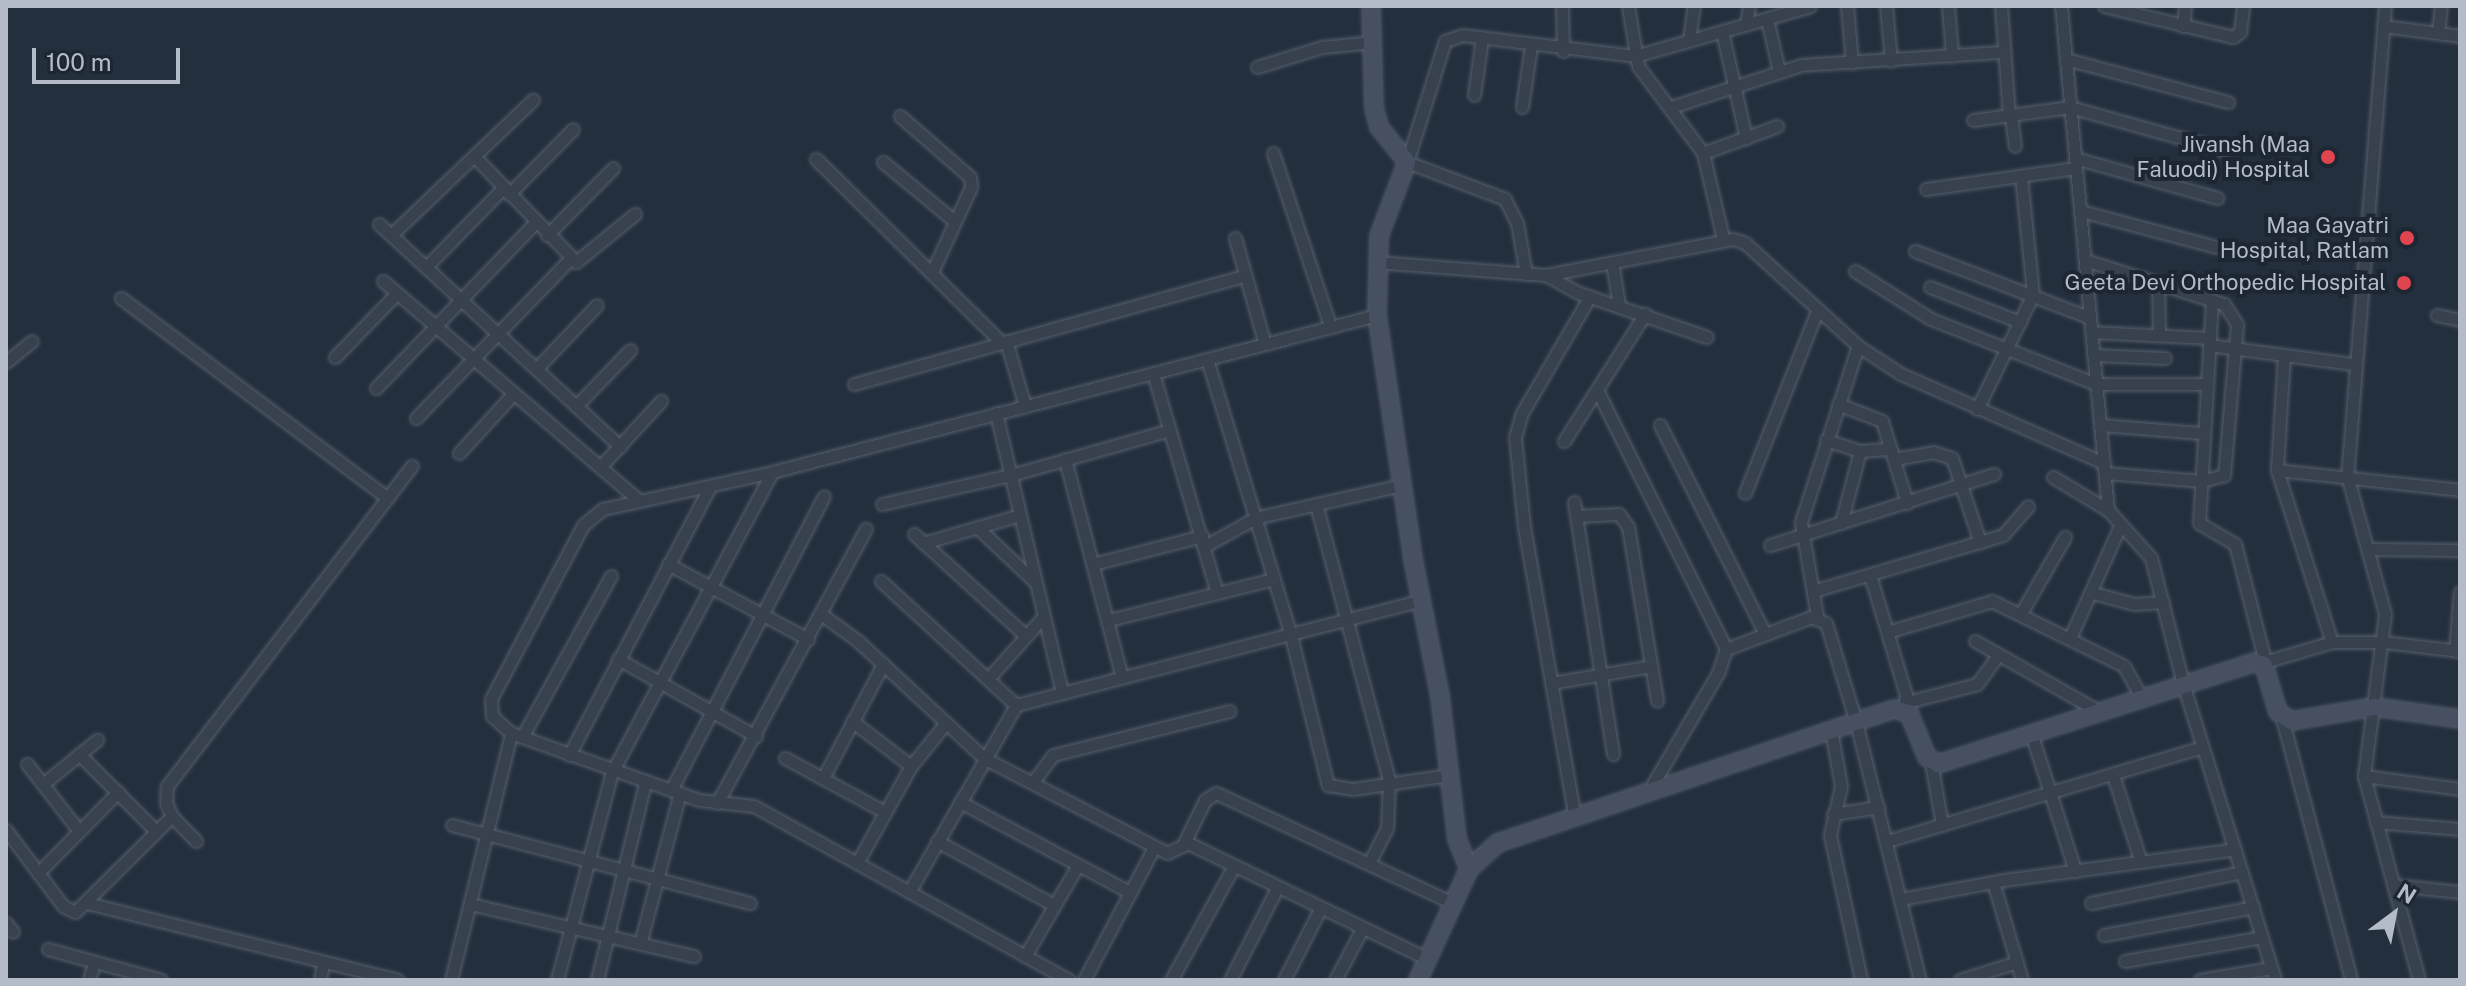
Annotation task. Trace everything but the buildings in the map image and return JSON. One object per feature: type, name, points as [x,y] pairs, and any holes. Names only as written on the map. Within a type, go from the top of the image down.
[{"type":"street","points":[[1562,6],[1563,51]]},
{"type":"street","points":[[1628,6],[1635,56],[1644,77],[1671,107],[1703,153],[1723,238]]},
{"type":"street","points":[[1689,40],[1694,6]]},
{"type":"street","points":[[1746,25],[1749,6]]},
{"type":"street","points":[[1469,869],[1457,839],[1377,315],[1379,236],[1407,162],[1445,41],[1451,35],[1563,51],[1635,56],[1767,19],[1786,9],[1810,6]]},
{"type":"street","points":[[1847,6],[1852,63]]},
{"type":"street","points":[[1886,6],[1891,61]]},
{"type":"street","points":[[1948,6],[1952,56]]},
{"type":"street","points":[[2001,6],[2003,52],[2015,146]]},
{"type":"street","points":[[2061,6],[2108,510],[2119,528],[2151,558],[2184,687],[2273,974],[2200,980]]},
{"type":"street","points":[[2183,26],[2185,6]]},
{"type":"street","points":[[2110,7],[2233,37],[2240,32],[2243,6]]},
{"type":"street","points":[[2385,6],[2353,364],[2347,475],[2382,594],[2384,642],[2364,776],[2419,980]]},
{"type":"street","points":[[2438,33],[2441,6]]},
{"type":"street","points":[[1371,8],[1379,127],[1407,162],[1505,199],[1517,223],[1526,274]]},
{"type":"street","points":[[1767,19],[1779,71]]},
{"type":"street","points":[[2383,26],[2460,36]]},
{"type":"street","points":[[1722,31],[1746,138]]},
{"type":"street","points":[[1474,95],[1482,38]]},
{"type":"street","points":[[1257,67],[1322,47],[1373,42]]},
{"type":"street","points":[[1522,107],[1531,46]]},
{"type":"street","points":[[1671,107],[1779,71],[2003,52]]},
{"type":"street","points":[[2066,59],[2228,102]]},
{"type":"street","points":[[391,235],[533,100]]},
{"type":"street","points":[[1973,120],[2070,107],[2224,150]]},
{"type":"street","points":[[900,116],[970,177],[971,187],[953,220],[933,270]]},
{"type":"street","points":[[1703,153],[1777,126]]},
{"type":"street","points":[[426,267],[573,129]]},
{"type":"street","points":[[1273,153],[1330,325]]},
{"type":"street","points":[[474,156],[570,259],[583,260],[635,214]]},
{"type":"street","points":[[816,159],[1004,341],[1025,406]]},
{"type":"street","points":[[883,162],[953,220]]},
{"type":"street","points":[[1926,189],[2021,176],[2076,163],[2217,198]]},
{"type":"street","points":[[547,235],[613,168]]},
{"type":"street","points":[[1977,409],[2033,294],[2021,176]]},
{"type":"street","points":[[2081,211],[2216,247]]},
{"type":"street","points":[[376,388],[459,298],[535,223]]},
{"type":"street","points":[[379,224],[620,446]]},
{"type":"street","points":[[1235,238],[1264,341]]},
{"type":"street","points":[[1376,262],[1546,275],[1723,238],[1745,243],[1858,346],[1901,374],[2104,468],[2202,481],[2216,479],[2228,469],[2238,349],[2236,315],[2212,300],[2085,260]]},
{"type":"street","points":[[1915,251],[2090,318]]},
{"type":"street","points":[[416,418],[570,259]]},
{"type":"street","points":[[1612,262],[1619,305]]},
{"type":"street","points":[[1855,271],[1904,305],[2006,352],[2096,384],[2204,384]]},
{"type":"street","points":[[1546,275],[1590,296],[1707,337]]},
{"type":"street","points":[[854,384],[1244,276]]},
{"type":"street","points":[[383,281],[640,501]]},
{"type":"street","points":[[2158,282],[2159,334]]},
{"type":"street","points":[[1930,287],[2020,322]]},
{"type":"street","points":[[335,357],[397,293]]},
{"type":"street","points":[[1574,813],[1551,683],[1515,437],[1522,413],[1590,296]]},
{"type":"street","points":[[121,298],[387,498]]},
{"type":"street","points":[[2212,300],[2204,384],[2199,523],[2235,544],[2263,662],[2282,718],[2351,980]]},
{"type":"street","points":[[536,369],[597,305]]},
{"type":"street","points":[[1745,493],[1817,311]]},
{"type":"street","points":[[1564,441],[1645,314]]},
{"type":"street","points":[[1069,980],[754,806],[717,803],[675,792],[612,772],[516,735],[492,716],[491,699],[576,537],[592,515],[640,501],[772,472],[1207,359],[1264,341],[1377,315]]},
{"type":"street","points":[[2437,315],[2460,320]]},
{"type":"street","points":[[2091,332],[2159,334],[2209,341],[2238,349],[2353,364]]},
{"type":"street","points":[[6,362],[32,341]]},
{"type":"street","points":[[1858,346],[1826,440],[1800,536],[1817,616],[1826,623],[1856,722],[1920,980]]},
{"type":"street","points":[[576,406],[630,350]]},
{"type":"street","points":[[2093,355],[2165,358]]},
{"type":"street","points":[[2284,355],[2277,470],[2332,642]]},
{"type":"street","points":[[1207,359],[1291,636],[1328,785],[1339,790],[1449,775]]},
{"type":"street","points":[[1153,373],[1217,593]]},
{"type":"street","points":[[1597,390],[1726,649],[1718,673],[1650,789]]},
{"type":"street","points":[[459,453],[514,393]]},
{"type":"street","points":[[600,467],[661,401]]},
{"type":"street","points":[[1838,404],[1882,421],[1907,503]]},
{"type":"street","points":[[996,413],[1062,692]]},
{"type":"street","points":[[1660,425],[1765,634]]},
{"type":"street","points":[[2100,425],[2202,433]]},
{"type":"street","points":[[882,504],[1011,475],[1170,430]]},
{"type":"street","points":[[1826,440],[1860,451],[1893,454],[1933,452],[1952,458],[1980,542]]},
{"type":"street","points":[[1841,523],[1860,451]]},
{"type":"street","points":[[1065,459],[1122,678]]},
{"type":"street","points":[[196,841],[172,816],[167,786],[412,466]]},
{"type":"street","points":[[2277,470],[2347,475],[2460,490]]},
{"type":"street","points":[[557,980],[612,772],[772,472]]},
{"type":"street","points":[[1770,545],[1994,474]]},
{"type":"street","points":[[2053,477],[2108,510]]},
{"type":"street","points":[[1093,564],[1204,541],[1255,518],[1402,485]]},
{"type":"street","points":[[569,755],[710,486]]},
{"type":"street","points":[[640,944],[675,792],[711,711],[824,496]]},
{"type":"street","points":[[1574,502],[1613,754]]},
{"type":"street","points":[[1316,504],[1389,781],[1387,828],[1369,863]]},
{"type":"street","points":[[1813,591],[2009,531],[2028,506]]},
{"type":"street","points":[[1576,516],[1613,513],[1624,519],[1657,701]]},
{"type":"street","points":[[1020,515],[918,539],[1026,636]]},
{"type":"street","points":[[977,527],[1036,583]]},
{"type":"street","points":[[2070,638],[2093,593],[2119,528]]},
{"type":"street","points":[[717,803],[866,529]]},
{"type":"street","points":[[2021,613],[2065,537]]},
{"type":"street","points":[[2369,549],[2460,550]]},
{"type":"street","points":[[668,564],[808,639]]},
{"type":"street","points":[[1870,575],[1906,706],[1931,762],[1942,825]]},
{"type":"street","points":[[451,980],[487,834],[516,735],[611,576]]},
{"type":"street","points":[[1109,620],[1274,579]]},
{"type":"street","points":[[881,581],[1016,705]]},
{"type":"street","points":[[1931,762],[1945,764],[2332,642],[2384,642],[2458,651],[2460,592]]},
{"type":"street","points":[[2093,593],[2134,604],[2163,602]]},
{"type":"street","points":[[909,892],[1016,705],[1421,600]]},
{"type":"street","points":[[1887,632],[1992,601],[2124,666],[2143,700]]},
{"type":"street","points":[[821,614],[883,664],[984,758],[1154,847],[1173,854],[1184,843],[1205,800],[1216,793],[1453,903]]},
{"type":"street","points":[[988,679],[1044,616]]},
{"type":"street","points":[[1726,649],[1817,616]]},
{"type":"street","points":[[1975,641],[2102,713]]},
{"type":"street","points":[[1418,980],[1469,869],[1498,843],[1574,813],[1977,684],[1998,655]]},
{"type":"street","points":[[618,659],[756,736]]},
{"type":"street","points":[[823,778],[883,664]]},
{"type":"street","points":[[1551,683],[1652,666]]},
{"type":"street","points":[[2282,718],[2298,721],[2375,707],[2460,719]]},
{"type":"street","points":[[1032,783],[1053,755],[1230,711]]},
{"type":"street","points":[[852,721],[911,766]]},
{"type":"street","points":[[857,863],[911,766],[945,724]]},
{"type":"street","points":[[1831,730],[1841,786],[1830,835],[1836,882],[1861,980]]},
{"type":"street","points":[[2032,736],[2075,871]]},
{"type":"street","points":[[43,784],[97,740]]},
{"type":"street","points":[[1887,841],[2202,747]]},
{"type":"street","points":[[79,754],[156,831]]},
{"type":"street","points":[[785,758],[885,812]]},
{"type":"street","points":[[27,764],[79,831]]},
{"type":"street","points":[[2113,775],[2141,862]]},
{"type":"street","points":[[2364,776],[2460,789]]},
{"type":"street","points":[[597,980],[645,783]]},
{"type":"street","points":[[38,873],[118,792]]},
{"type":"street","points":[[960,802],[1129,892]]},
{"type":"street","points":[[1833,814],[1878,807]]},
{"type":"street","points":[[6,830],[69,911],[87,903],[172,816]]},
{"type":"street","points":[[2376,822],[2460,829]]},
{"type":"street","points":[[452,825],[750,903]]},
{"type":"street","points":[[937,841],[1054,905]]},
{"type":"street","points":[[1184,843],[1428,959]]},
{"type":"street","points":[[1084,980],[1154,847]]},
{"type":"street","points":[[1901,899],[1993,882],[2235,849]]},
{"type":"street","points":[[1025,956],[1078,865]]},
{"type":"street","points":[[1171,980],[1234,866]]},
{"type":"street","points":[[2091,903],[2242,872]]},
{"type":"street","points":[[1993,882],[2022,980]]},
{"type":"street","points":[[2393,885],[2460,892]]},
{"type":"street","points":[[1230,980],[1277,888]]},
{"type":"street","points":[[87,903],[323,964],[398,980]]},
{"type":"street","points":[[470,904],[694,956]]},
{"type":"street","points":[[2104,935],[2253,907]]},
{"type":"street","points":[[1284,980],[1320,909]]},
{"type":"street","points":[[1335,980],[1362,929]]},
{"type":"street","points":[[2125,961],[2262,937]]},
{"type":"street","points":[[48,949],[153,979]]},
{"type":"street","points":[[89,980],[94,962]]},
{"type":"street","points":[[1960,980],[2017,962]]},
{"type":"street","points":[[320,980],[323,964]]},
{"type":"place","name":"Jivansh (Maa Faluodi) Hospital","points":[[2328,157]]},
{"type":"place","name":"Maa Gayatri Hospital, Ratlam","points":[[2407,238]]},
{"type":"place","name":"Geeta Devi Orthopedic Hospital","points":[[2404,283]]}]
